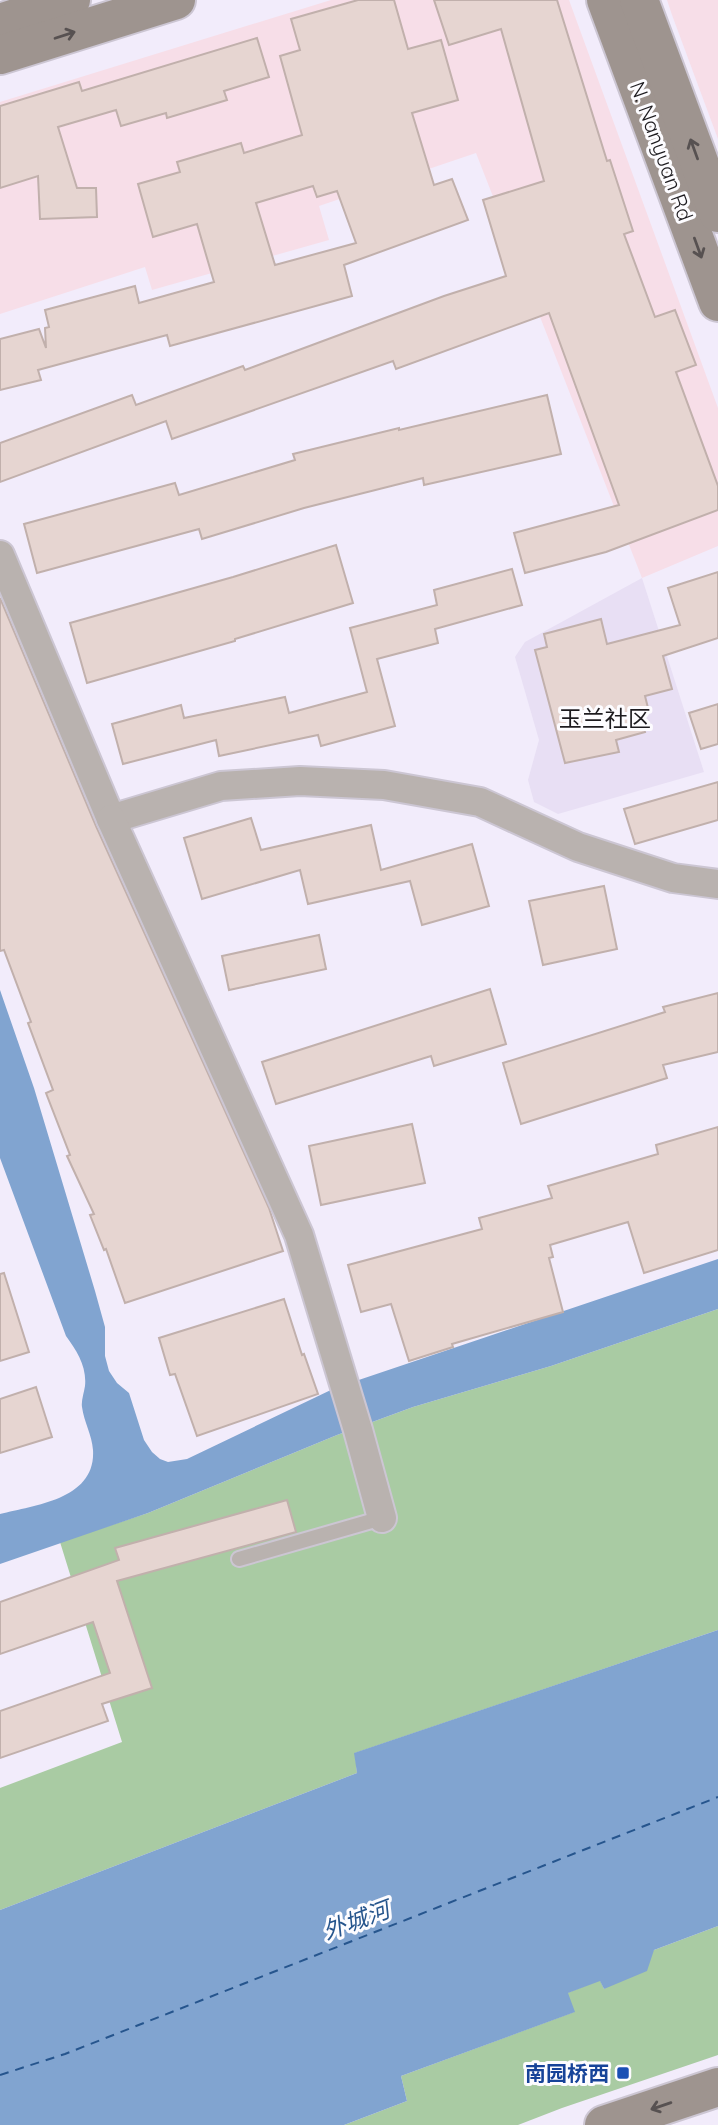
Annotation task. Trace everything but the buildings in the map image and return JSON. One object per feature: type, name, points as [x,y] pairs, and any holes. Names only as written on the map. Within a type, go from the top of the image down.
[{"type":"main road","points":[[0,23],[71,0]]},
{"type":"main road","points":[[0,55],[176,0]]},
{"type":"main road","name":"N. Nanyuan Rd","points":[[606,0],[718,302]]},
{"type":"main road","name":"N. Nanyuan Rd","points":[[639,0],[718,213]]},
{"type":"main road","points":[[604,2125],[718,2087]]},
{"type":"street","points":[[0,555],[111,818],[299,1235],[382,1518]]},
{"type":"street","points":[[111,818],[221,786],[299,780],[384,785],[480,802],[578,847],[673,878],[718,884]]},
{"type":"lane","points":[[239,1559],[382,1518]]},
{"type":"shaded area","points":[[331,0],[569,0],[718,408],[718,546],[642,578],[476,153],[319,206],[329,240],[152,290],[145,267],[0,314],[0,102]]},
{"type":"shaded area","points":[[667,0],[718,0],[718,139],[672,15]]},
{"type":"shaded area","points":[[642,578],[704,772],[558,814],[534,802],[528,780],[539,740],[515,657],[525,642]]},
{"type":"green space","points":[[718,1309],[718,1630],[355,1753],[357,1773],[0,1910],[0,1788],[122,1742],[60,1542],[148,1513],[337,1435],[413,1407],[551,1366]]},
{"type":"green space","points":[[718,1926],[718,2055],[518,2125],[344,2125],[407,2101],[401,2076],[574,2012],[567,1993],[600,1980],[604,1989],[654,1950]]},
{"type":"water","points":[[0,990],[34,1088],[95,1291],[105,1327],[105,1356],[109,1371],[117,1383],[129,1393],[144,1440],[160,1459],[168,1462],[187,1459],[335,1388],[718,1259],[718,1309],[551,1366],[413,1407],[337,1435],[148,1513],[0,1564],[0,1514],[46,1503],[74,1489],[85,1479],[91,1466],[93,1450],[82,1407],[85,1386],[83,1366],[66,1336],[0,1158]]},
{"type":"water","name":"外城河","points":[[718,1630],[718,1926],[654,1950],[647,1971],[604,1989],[600,1981],[568,1993],[575,2012],[401,2076],[407,2101],[344,2125],[0,2125],[0,1910],[357,1773],[354,1753]]},
{"type":"ferry route","points":[[0,2075],[65,2054],[718,1797]]},
{"type":"place","name":"南园桥西","points":[[623,2073]]},
{"type":"district","name":"玉兰社区","points":[[605,718]]}]
